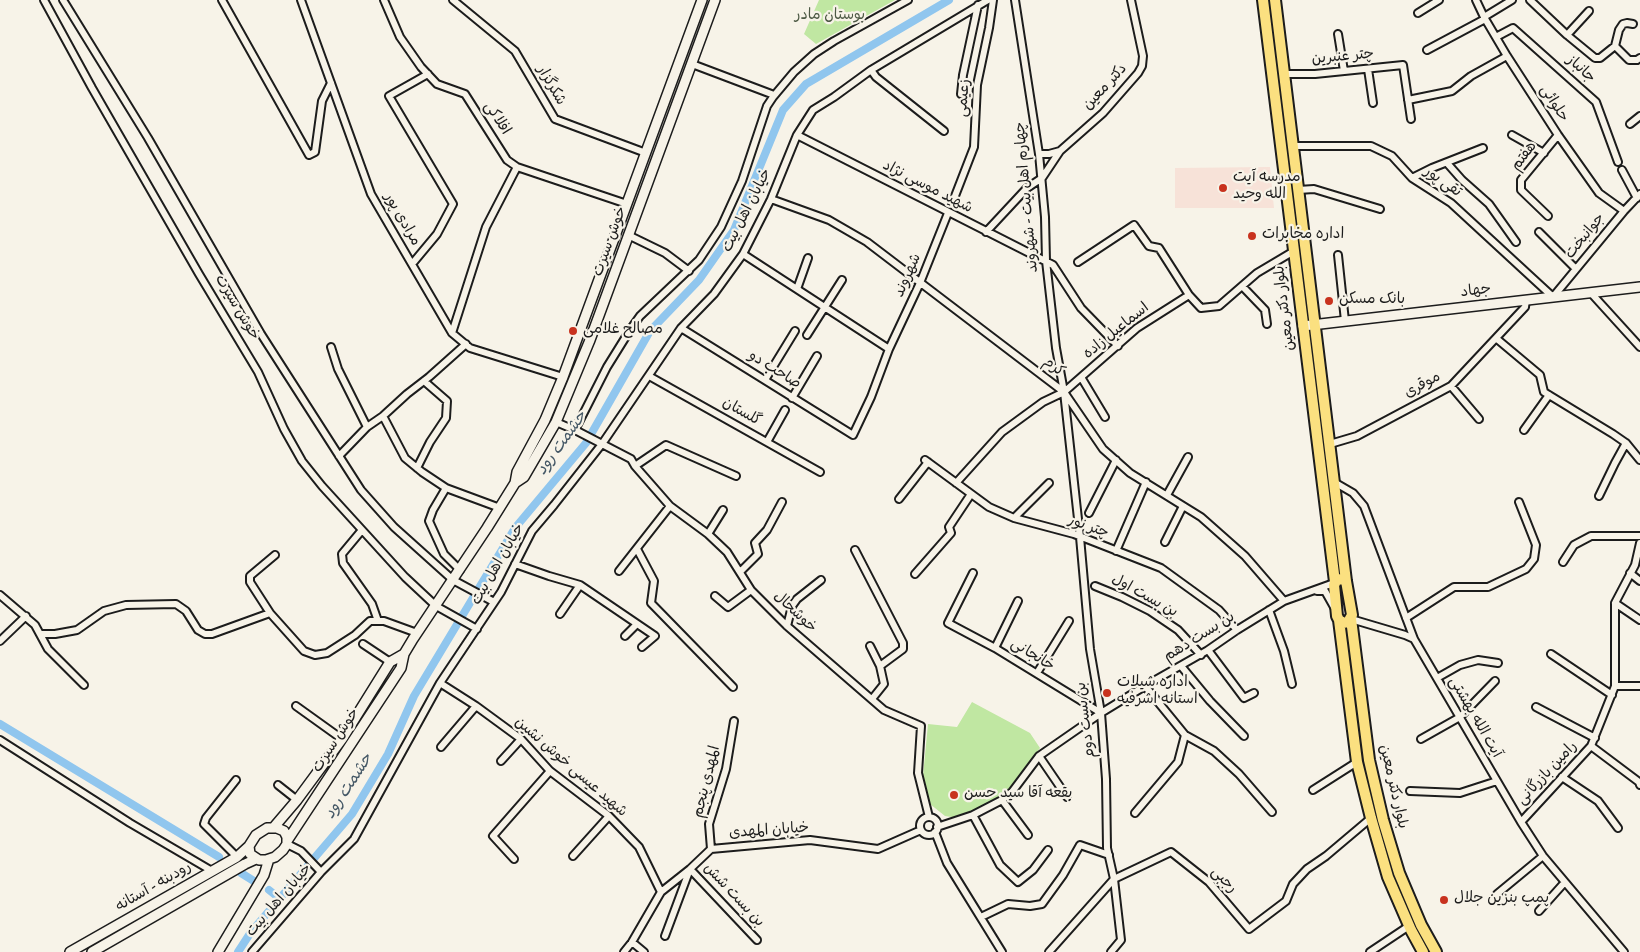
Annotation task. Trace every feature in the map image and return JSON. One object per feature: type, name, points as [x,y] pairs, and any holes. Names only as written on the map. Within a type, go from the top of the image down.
[{"type":"main road","name":"بلوار دکتر معین","points":[[1263,0],[1338,616],[1358,762],[1371,818],[1388,877],[1409,926],[1423,952]]},
{"type":"main road","name":"بلوار دکتر معین","points":[[1275,0],[1369,760],[1383,820],[1399,873],[1421,925],[1436,952]]},
{"type":"main road","name":"خوش سیرت","points":[[287,843],[402,668],[404,654],[417,632],[460,570],[515,483],[517,472],[544,420],[563,377],[702,1]]},
{"type":"main road","points":[[702,1],[714,4]]},
{"type":"main road","name":"خوش سیرت","points":[[515,483],[524,477],[556,422],[590,340],[714,4]]},
{"type":"main road","name":"جهاد","points":[[1303,326],[1640,287]]},
{"type":"main road","points":[[1335,582],[1340,579],[1346,581]]},
{"type":"main road","points":[[1338,616],[1346,622],[1351,619]]},
{"type":"main road","name":"خوش سیرت","points":[[274,827],[297,800],[342,739],[390,662],[404,654]]},
{"type":"main road","points":[[274,827],[284,831],[287,843],[281,853],[269,859],[256,859],[250,854],[249,846],[251,840],[258,832],[267,828],[274,827]]},
{"type":"main road","name":"رودبنه - آستانه","points":[[70,952],[237,857],[249,846]]},
{"type":"main road","name":"رودبنه - آستانه","points":[[92,952],[256,859]]},
{"type":"main road","points":[[218,952],[264,875],[269,859]]},
{"type":"street","name":"خوش سیرت","points":[[44,0],[136,164],[258,372],[284,429],[302,461],[322,486],[405,577],[436,606]]},
{"type":"street","name":"خوش سیرت","points":[[63,0],[148,138],[260,334],[361,490],[394,527],[453,580]]},
{"type":"street","points":[[222,0],[309,155],[315,152],[322,101],[331,83]]},
{"type":"street","name":"مرادی پور","points":[[301,0],[371,194],[452,333],[470,348],[563,377]]},
{"type":"street","name":"افلاکی","points":[[384,0],[400,37],[421,66],[437,84],[465,94],[507,160],[517,167],[627,204]]},
{"type":"street","name":"شکرگزار","points":[[453,0],[515,51],[555,119],[646,153]]},
{"type":"street","points":[[576,430],[608,368],[640,316],[699,260],[721,227],[742,181],[768,106],[774,95],[794,72],[814,54],[908,0]]},
{"type":"street","name":"خیابان اهل بیت","points":[[252,952],[321,872],[354,839],[440,683],[494,602],[532,531],[554,505],[600,443],[682,328],[714,294],[743,254],[771,199],[797,135],[813,110],[871,70],[988,0]]},
{"type":"street","name":"زعیمی","points":[[955,196],[974,147],[976,85],[989,28],[993,0]]},
{"type":"street","name":"چهارم اهل بیت - شهروند","points":[[1015,0],[1039,154],[1045,217],[1046,261],[1056,348],[1064,392]]},
{"type":"street","name":"دکتر معین","points":[[986,232],[1027,188],[1042,178],[1060,152],[1103,112],[1138,73],[1142,66],[1143,56],[1131,0]]},
{"type":"street","points":[[1418,13],[1439,0]]},
{"type":"street","name":"حلوائی","points":[[1476,0],[1484,18],[1507,56],[1558,135],[1599,193],[1624,211]]},
{"type":"street","points":[[1427,50],[1512,0]]},
{"type":"street","points":[[1530,0],[1566,35],[1595,58],[1600,58],[1615,46],[1619,30],[1623,24],[1633,24]]},
{"type":"street","points":[[961,94],[963,75],[978,5]]},
{"type":"street","points":[[1566,35],[1589,11]]},
{"type":"street","name":"جانباز","points":[[1496,37],[1513,28],[1596,102],[1618,162]]},
{"type":"street","points":[[1338,34],[1344,71]]},
{"type":"street","points":[[1615,46],[1629,60],[1640,58]]},
{"type":"street","points":[[1411,119],[1408,100],[1452,90],[1471,76],[1507,56]]},
{"type":"street","points":[[692,64],[774,95]]},
{"type":"street","name":"چتر عنبرین","points":[[1284,74],[1315,74],[1403,64],[1408,100]]},
{"type":"street","points":[[1368,69],[1373,103]]},
{"type":"street","points":[[871,70],[876,77],[944,130]]},
{"type":"street","points":[[412,264],[437,234],[454,204],[389,96],[428,74]]},
{"type":"street","points":[[1630,124],[1640,116]]},
{"type":"street","name":"شهید موسی نژاد","points":[[797,135],[1046,261]]},
{"type":"street","points":[[1512,135],[1544,153]]},
{"type":"street","name":"هفتم","points":[[1548,216],[1521,190],[1521,180],[1558,135]]},
{"type":"street","name":"تقی پور","points":[[1293,146],[1371,146],[1392,156],[1412,178],[1451,203],[1553,297]]},
{"type":"street","points":[[1412,178],[1482,148]]},
{"type":"street","points":[[1039,154],[1060,152]]},
{"type":"street","points":[[1446,163],[1489,204],[1516,242]]},
{"type":"street","points":[[452,333],[486,227],[517,167]]},
{"type":"street","points":[[1622,170],[1638,196]]},
{"type":"street","points":[[1298,190],[1314,190],[1380,209]]},
{"type":"street","name":"جوانبخت","points":[[1553,297],[1638,196]]},
{"type":"street","name":"کرم","points":[[771,199],[829,220],[867,242],[1064,392],[1103,449],[1130,473],[1201,517],[1246,556],[1284,600]]},
{"type":"street","name":"شهروند","points":[[853,435],[871,397],[889,349],[920,283],[948,213]]},
{"type":"street","points":[[1078,262],[1134,225],[1149,246],[1159,248],[1189,295],[1201,308],[1219,306],[1257,274],[1294,251]]},
{"type":"street","points":[[1538,232],[1576,269]]},
{"type":"street","points":[[628,235],[665,252],[689,270]]},
{"type":"street","points":[[743,254],[889,349]]},
{"type":"street","points":[[1338,255],[1346,321]]},
{"type":"street","points":[[797,289],[808,258]]},
{"type":"street","points":[[1046,261],[1053,265],[1081,308],[1118,346]]},
{"type":"street","points":[[808,335],[842,280]]},
{"type":"street","points":[[1242,286],[1265,310],[1267,324]]},
{"type":"street","points":[[1591,293],[1640,347]]},
{"type":"street","name":"اسماعیل زاده","points":[[956,483],[1002,432],[1043,402],[1064,392],[1137,328],[1189,295]]},
{"type":"street","name":"موقری","points":[[1330,444],[1357,436],[1451,386],[1525,307],[1526,300]]},
{"type":"street","name":"صاحب دو","points":[[682,328],[853,435]]},
{"type":"street","points":[[764,380],[794,331]]},
{"type":"street","points":[[1497,339],[1540,375],[1544,392],[1612,434],[1626,444],[1640,460]]},
{"type":"street","points":[[339,456],[367,427],[383,416],[466,344]]},
{"type":"street","points":[[331,347],[338,368],[367,427]]},
{"type":"street","points":[[792,398],[817,356]]},
{"type":"street","name":"گلستان","points":[[649,376],[820,472]]},
{"type":"street","points":[[1081,377],[1105,417]]},
{"type":"street","points":[[417,468],[430,442],[446,418],[447,401],[424,381]]},
{"type":"street","points":[[1451,386],[1479,419]]},
{"type":"street","name":"بن بست دوم","points":[[1064,392],[1090,649],[1101,713],[1106,779],[1107,848],[1114,879],[1121,940],[1111,952]]},
{"type":"street","points":[[1524,430],[1549,395]]},
{"type":"street","points":[[767,442],[785,410]]},
{"type":"street","points":[[383,416],[405,458],[417,468],[446,488],[500,508]]},
{"type":"street","name":"خوشحال","points":[[556,422],[576,430],[631,459],[670,506],[708,534],[727,552],[751,590],[787,626],[884,710],[921,726],[918,772],[929,817]]},
{"type":"street","points":[[1599,496],[1614,463],[1626,444]]},
{"type":"street","points":[[635,466],[666,445],[736,476]]},
{"type":"street","points":[[1167,496],[1188,457]]},
{"type":"street","points":[[1089,513],[1116,460]]},
{"type":"street","name":"چتر نور","points":[[899,499],[926,461],[989,507],[1014,518],[1080,537],[1161,568],[1219,610],[1237,630]]},
{"type":"street","points":[[1116,551],[1146,482]]},
{"type":"street","name":"آیت الله بهشتی","points":[[1334,482],[1353,493],[1364,506],[1414,639],[1520,822],[1543,856],[1622,951]]},
{"type":"street","points":[[1014,518],[1049,483]]},
{"type":"street","points":[[446,488],[429,521],[444,554],[460,570]]},
{"type":"street","points":[[916,574],[951,533],[949,527],[971,494]]},
{"type":"street","points":[[741,572],[758,554],[755,543],[767,530],[782,502]]},
{"type":"street","points":[[1406,618],[1454,587],[1488,587],[1526,569],[1534,559],[1536,545],[1518,502]]},
{"type":"street","points":[[619,571],[670,506]]},
{"type":"street","points":[[1165,542],[1183,506]]},
{"type":"street","points":[[708,534],[724,510]]},
{"type":"street","points":[[362,530],[342,554],[343,563],[372,604],[378,621]]},
{"type":"street","points":[[1563,562],[1574,545],[1591,536],[1640,536]]},
{"type":"street","name":"رامین بازرگانی","points":[[1520,822],[1591,746],[1595,738],[1615,686],[1615,603],[1635,565],[1640,542]]},
{"type":"street","points":[[636,549],[654,581],[651,603],[734,688]]},
{"type":"street","points":[[855,550],[903,643],[903,649],[880,666]]},
{"type":"street","points":[[275,555],[250,576],[250,582],[270,613],[304,651],[315,655],[327,653],[355,635],[370,621],[384,621],[417,632]]},
{"type":"street","points":[[515,564],[580,585],[655,636],[642,647]]},
{"type":"street","name":"خانجانی","points":[[973,573],[948,623],[995,648],[1101,713]]},
{"type":"street","points":[[1630,573],[1640,581]]},
{"type":"street","points":[[453,580],[494,602]]},
{"type":"street","points":[[787,626],[792,606],[797,599],[821,580]]},
{"type":"street","name":"بن بست دهم","points":[[936,830],[1002,800],[1012,792],[1039,756],[1101,713],[1201,655],[1284,600],[1335,582]]},
{"type":"street","points":[[560,614],[580,585]]},
{"type":"street","name":"بن بست اول","points":[[1095,586],[1122,597],[1178,630],[1201,655]]},
{"type":"street","points":[[715,596],[728,607],[751,590]]},
{"type":"street","points":[[1308,591],[1325,591],[1338,616]]},
{"type":"street","points":[[0,594],[35,625],[48,649],[84,686]]},
{"type":"street","points":[[995,648],[1018,601]]},
{"type":"street","points":[[1615,603],[1640,620]]},
{"type":"street","points":[[40,634],[55,634],[77,630],[104,612],[126,606],[176,604],[186,611],[198,630],[205,634],[212,634],[270,613]]},
{"type":"street","points":[[436,606],[477,629]]},
{"type":"street","points":[[1269,610],[1284,651],[1292,684]]},
{"type":"street","points":[[0,641],[26,616]]},
{"type":"street","points":[[1351,619],[1405,634],[1414,639]]},
{"type":"street","points":[[1037,673],[1069,621]]},
{"type":"street","points":[[625,636],[637,624]]},
{"type":"street","points":[[363,644],[390,662]]},
{"type":"street","points":[[870,646],[880,666],[884,684],[872,699]]},
{"type":"street","points":[[1208,650],[1244,698],[1254,692]]},
{"type":"street","points":[[1551,654],[1612,695]]},
{"type":"street","points":[[1437,678],[1460,665],[1478,660],[1498,663]]},
{"type":"street","points":[[1181,666],[1210,701],[1244,736]]},
{"type":"street","points":[[1421,739],[1459,717],[1495,681]]},
{"type":"street","name":"شهید عیسی خوش نشین","points":[[440,683],[521,738],[550,771],[609,816],[639,847],[662,892]]},
{"type":"street","points":[[1145,686],[1185,735],[1214,751],[1239,774],[1272,812]]},
{"type":"street","points":[[1615,686],[1640,686]]},
{"type":"street","points":[[296,706],[342,739]]},
{"type":"street","points":[[441,747],[476,706]]},
{"type":"street","points":[[1536,707],[1595,738]]},
{"type":"street","name":"المهدی پنجم","points":[[711,849],[709,824],[726,769],[734,721]]},
{"type":"street","points":[[1135,813],[1178,762],[1185,735]]},
{"type":"street","points":[[501,761],[521,738]]},
{"type":"street","points":[[0,740],[130,823],[212,871]]},
{"type":"street","points":[[1591,746],[1639,782],[1640,785]]},
{"type":"street","points":[[1039,756],[1067,797]]},
{"type":"street","points":[[1313,790],[1358,762]]},
{"type":"street","points":[[514,859],[493,836],[550,771]]},
{"type":"street","points":[[1562,777],[1598,801],[1618,828]]},
{"type":"street","points":[[236,780],[206,818],[204,824],[237,857]]},
{"type":"street","points":[[1410,791],[1460,793],[1497,781]]},
{"type":"street","points":[[278,784],[297,800]]},
{"type":"street","points":[[1002,800],[1028,835]]},
{"type":"street","points":[[972,815],[1000,864],[1018,882],[1033,870],[1048,850]]},
{"type":"street","points":[[573,856],[609,816]]},
{"type":"street","points":[[936,830],[928,835],[921,830],[921,822],[929,817],[935,820],[936,830],[947,863],[1002,952]]},
{"type":"street","name":"رجبی","points":[[1049,952],[1114,879],[1172,852],[1209,882],[1249,928],[1286,901],[1293,884],[1307,869],[1326,856],[1371,818]]},
{"type":"street","name":"خيابان المهدی","points":[[624,952],[662,892],[711,849],[810,840],[878,849],[921,830]]},
{"type":"street","points":[[287,843],[301,851],[321,872]]},
{"type":"street","points":[[981,918],[1008,904],[1030,906],[1042,904],[1063,875],[1080,845],[1109,855]]},
{"type":"street","points":[[1497,894],[1543,856]]},
{"type":"street","points":[[665,936],[690,869]]},
{"type":"street","name":"بن بست شش","points":[[690,869],[757,940]]},
{"type":"street","points":[[1539,911],[1565,882]]},
{"type":"street","points":[[1370,952],[1409,926]]},
{"type":"street","points":[[632,942],[644,952]]},
{"type":"shaded area","name":"مدرسه آیت الله وحید","points":[[1270,167],[1274,208],[1175,208],[1175,168]]},
{"type":"green space","name":"بوستان مادر","points":[[819,0],[895,0],[816,44],[804,34]]},
{"type":"green space","points":[[972,702],[1030,733],[1040,748],[1010,788],[993,803],[958,818],[945,816],[930,804],[924,789],[923,776],[928,724],[957,727]]},
{"type":"waterway","name":"حشمت رود","points":[[238,952],[251,932],[352,814],[388,754],[414,696],[515,528],[586,443],[650,331],[699,280],[734,230],[783,110],[806,84],[949,0]]},
{"type":"waterway","points":[[0,724],[219,857]]},
{"type":"waterway","points":[[241,873],[257,883]]},
{"type":"waterway","points":[[269,890],[279,898]]},
{"type":"place","name":"مدرسه آیت الله وحید","points":[[1223,188]]},
{"type":"place","name":"اداره مخابرات","points":[[1252,236]]},
{"type":"place","name":"بانک مسکن","points":[[1329,301]]},
{"type":"place","name":"مصالح غلامی","points":[[573,331]]},
{"type":"place","name":"اداره شیلات استانه اشرفیه","points":[[1107,693]]},
{"type":"place","name":"بقعه آقا سید حسن","points":[[954,795]]},
{"type":"place","name":"پمپ بنزین جلال","points":[[1444,900]]}]
